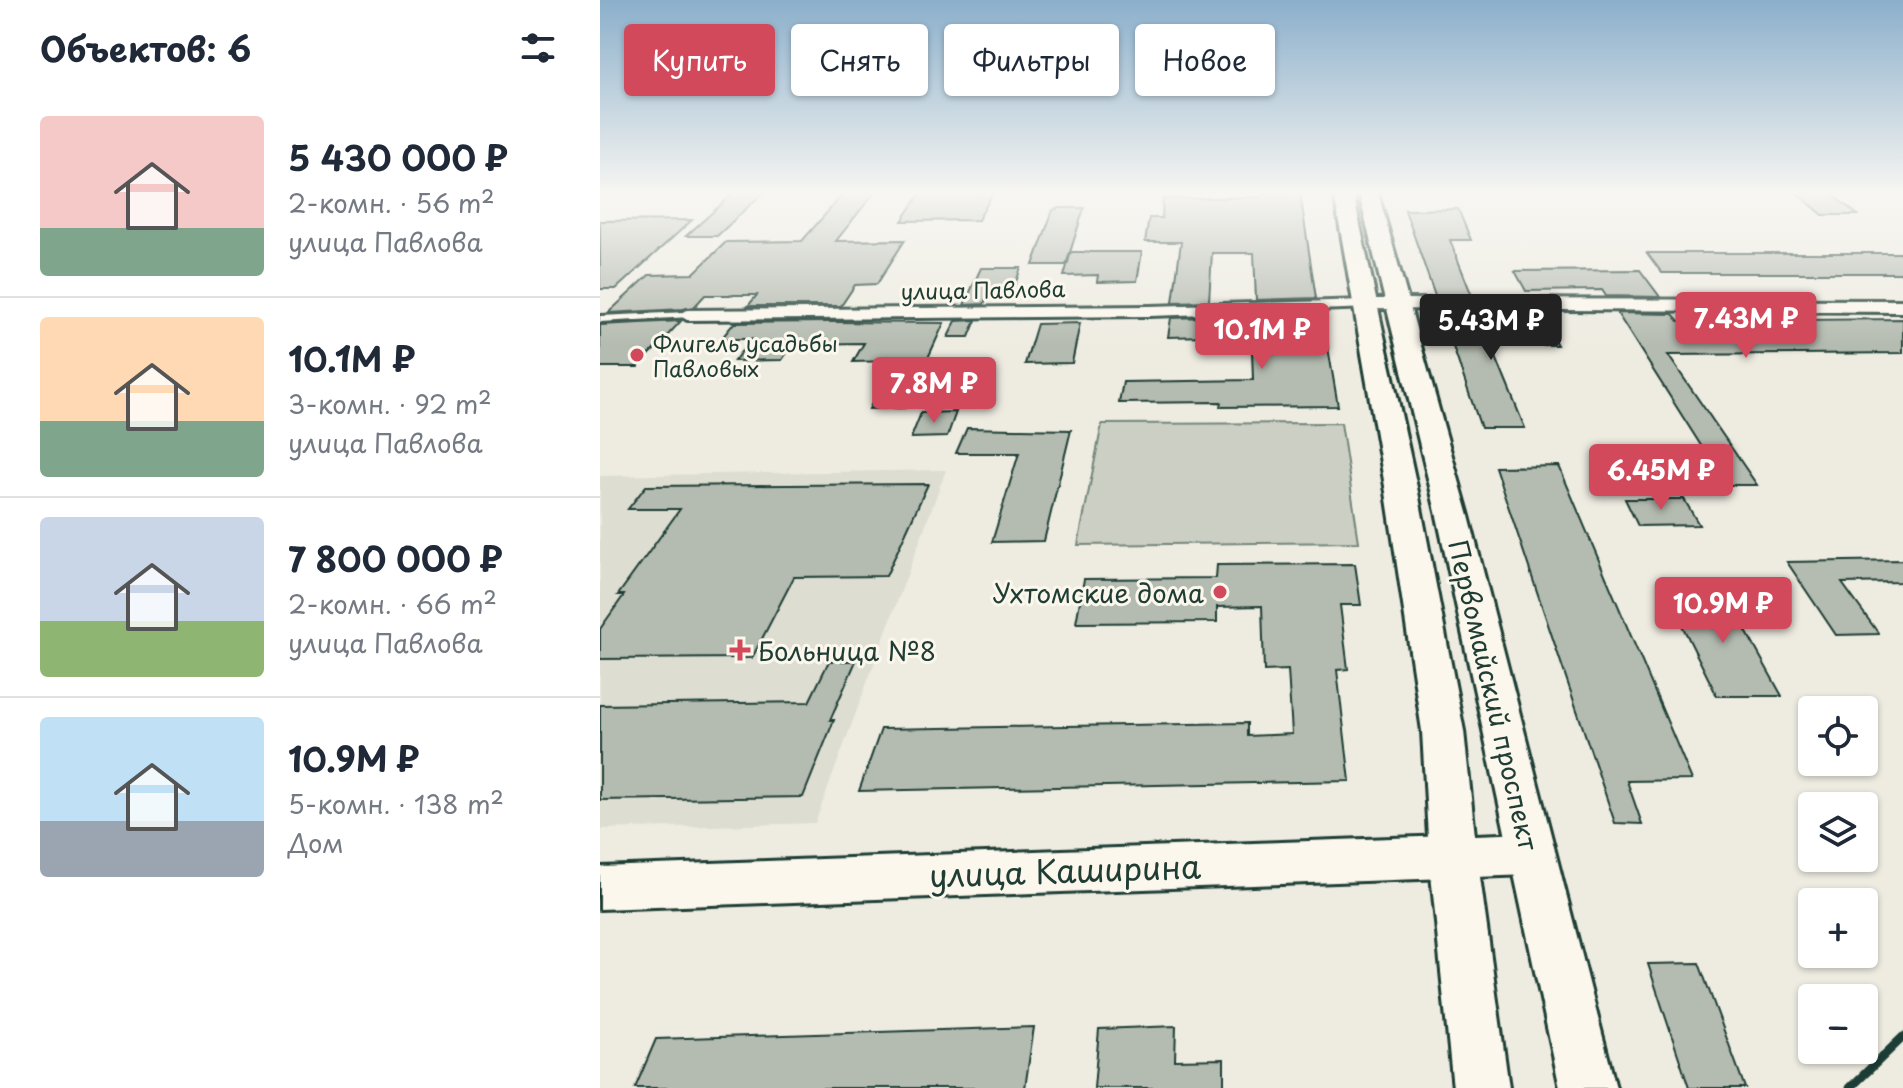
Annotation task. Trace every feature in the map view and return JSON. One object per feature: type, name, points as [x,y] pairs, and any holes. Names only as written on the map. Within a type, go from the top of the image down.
[{"type":"main road","name":"Первомайский проспект","points":[[1360,244],[1457,531],[1511,754],[1530,854],[1588,1088]]},
{"type":"main road","name":"Первомайский проспект","points":[[1374,244],[1402,492],[1443,731],[1453,855],[1481,1088]]},
{"type":"main road","name":"улица Каширина","points":[[600,888],[1530,854]]},
{"type":"street","name":"улица Павлова","points":[[600,319],[687,315],[1150,311],[1381,304],[1903,306]]},
{"type":"shaded area","points":[[1341,423],[1359,542],[1078,545],[1102,424]]},
{"type":"shaded area","name":"Больница №8","points":[[946,470],[815,823],[600,829],[600,476]]},
{"type":"building","points":[[600,244],[666,244],[616,289],[600,289]]},
{"type":"building","points":[[724,244],[903,244],[877,284],[855,285],[841,306],[748,306],[757,295],[705,295],[694,307],[608,313],[649,275],[693,274]]},
{"type":"building","points":[[1041,244],[1073,244],[1066,265],[1033,265]]},
{"type":"building","points":[[1181,244],[1308,244],[1316,298],[1256,300],[1254,253],[1212,253],[1209,301],[1173,302]]},
{"type":"building","points":[[1417,244],[1451,244],[1472,296],[1435,296]]},
{"type":"building","points":[[1071,252],[1142,252],[1137,281],[1097,282],[1098,275],[1064,276]]},
{"type":"building","points":[[1647,253],[1903,253],[1903,273],[1662,273]]},
{"type":"building","points":[[981,268],[1021,268],[1014,287],[991,287],[984,304],[964,305]]},
{"type":"building","points":[[1640,270],[1660,297],[1606,296],[1602,290],[1526,291],[1515,271]]},
{"type":"building","points":[[1441,312],[1479,313],[1482,320],[1544,320],[1557,345],[1491,345],[1525,428],[1481,428]]},
{"type":"building","points":[[1318,313],[1319,318],[1323,318],[1338,406],[1220,407],[1221,402],[1119,403],[1123,382],[1253,380],[1251,319],[1256,319],[1256,315]]},
{"type":"building","points":[[1617,313],[1673,314],[1679,321],[1903,319],[1903,353],[1668,355],[1757,485],[1726,485]]},
{"type":"building","points":[[1208,317],[1207,336],[1168,337],[1171,318]]},
{"type":"building","points":[[976,320],[969,337],[948,337],[956,321]]},
{"type":"building","points":[[681,321],[638,367],[600,367],[600,325]]},
{"type":"building","points":[[734,323],[944,323],[905,408],[869,409],[893,361],[853,362],[864,343],[793,344],[782,360],[734,361],[751,339],[721,339]]},
{"type":"building","points":[[1080,323],[1072,363],[1025,364],[1037,324]]},
{"type":"building","points":[[956,412],[947,437],[911,438],[921,413]]},
{"type":"building","points":[[967,428],[1071,430],[1044,541],[992,542],[1019,453],[956,453]]},
{"type":"building","points":[[1559,466],[1692,780],[1627,781],[1642,824],[1615,823],[1495,467]]},
{"type":"building","points":[[928,484],[886,576],[794,577],[752,658],[600,659],[600,629],[624,595],[618,595],[680,509],[628,509],[646,486]]},
{"type":"building","points":[[1625,499],[1684,499],[1699,525],[1638,526]]},
{"type":"building","points":[[1903,560],[1903,582],[1842,583],[1879,634],[1836,635],[1787,562]]},
{"type":"building","points":[[1355,564],[1361,605],[1340,605],[1348,669],[1337,670],[1350,781],[859,791],[881,729],[1247,723],[1247,736],[1292,734],[1288,670],[1264,671],[1262,606],[1217,607],[1217,622],[1076,623],[1084,579],[1216,578],[1217,565]]},
{"type":"building","points":[[1666,593],[1725,593],[1782,696],[1717,696]]},
{"type":"building","points":[[829,661],[856,661],[830,720],[834,720],[803,797],[600,800],[600,705],[809,702]]},
{"type":"building","points":[[1699,963],[1745,1088],[1689,1088],[1648,964]]},
{"type":"building","points":[[1176,1026],[1175,1060],[1224,1059],[1224,1088],[1094,1088],[1099,1029]]},
{"type":"building","points":[[1034,1027],[1025,1088],[635,1088],[656,1039]]},
{"type":"railway","points":[[1850,1088],[1903,1037]]},
{"type":"place","name":"Флигель усадьбы Павловых","points":[[637,355]]},
{"type":"place","name":"Ухтомские дома","points":[[1220,592]]},
{"type":"place","name":"Больница №8","points":[[740,650]]}]
